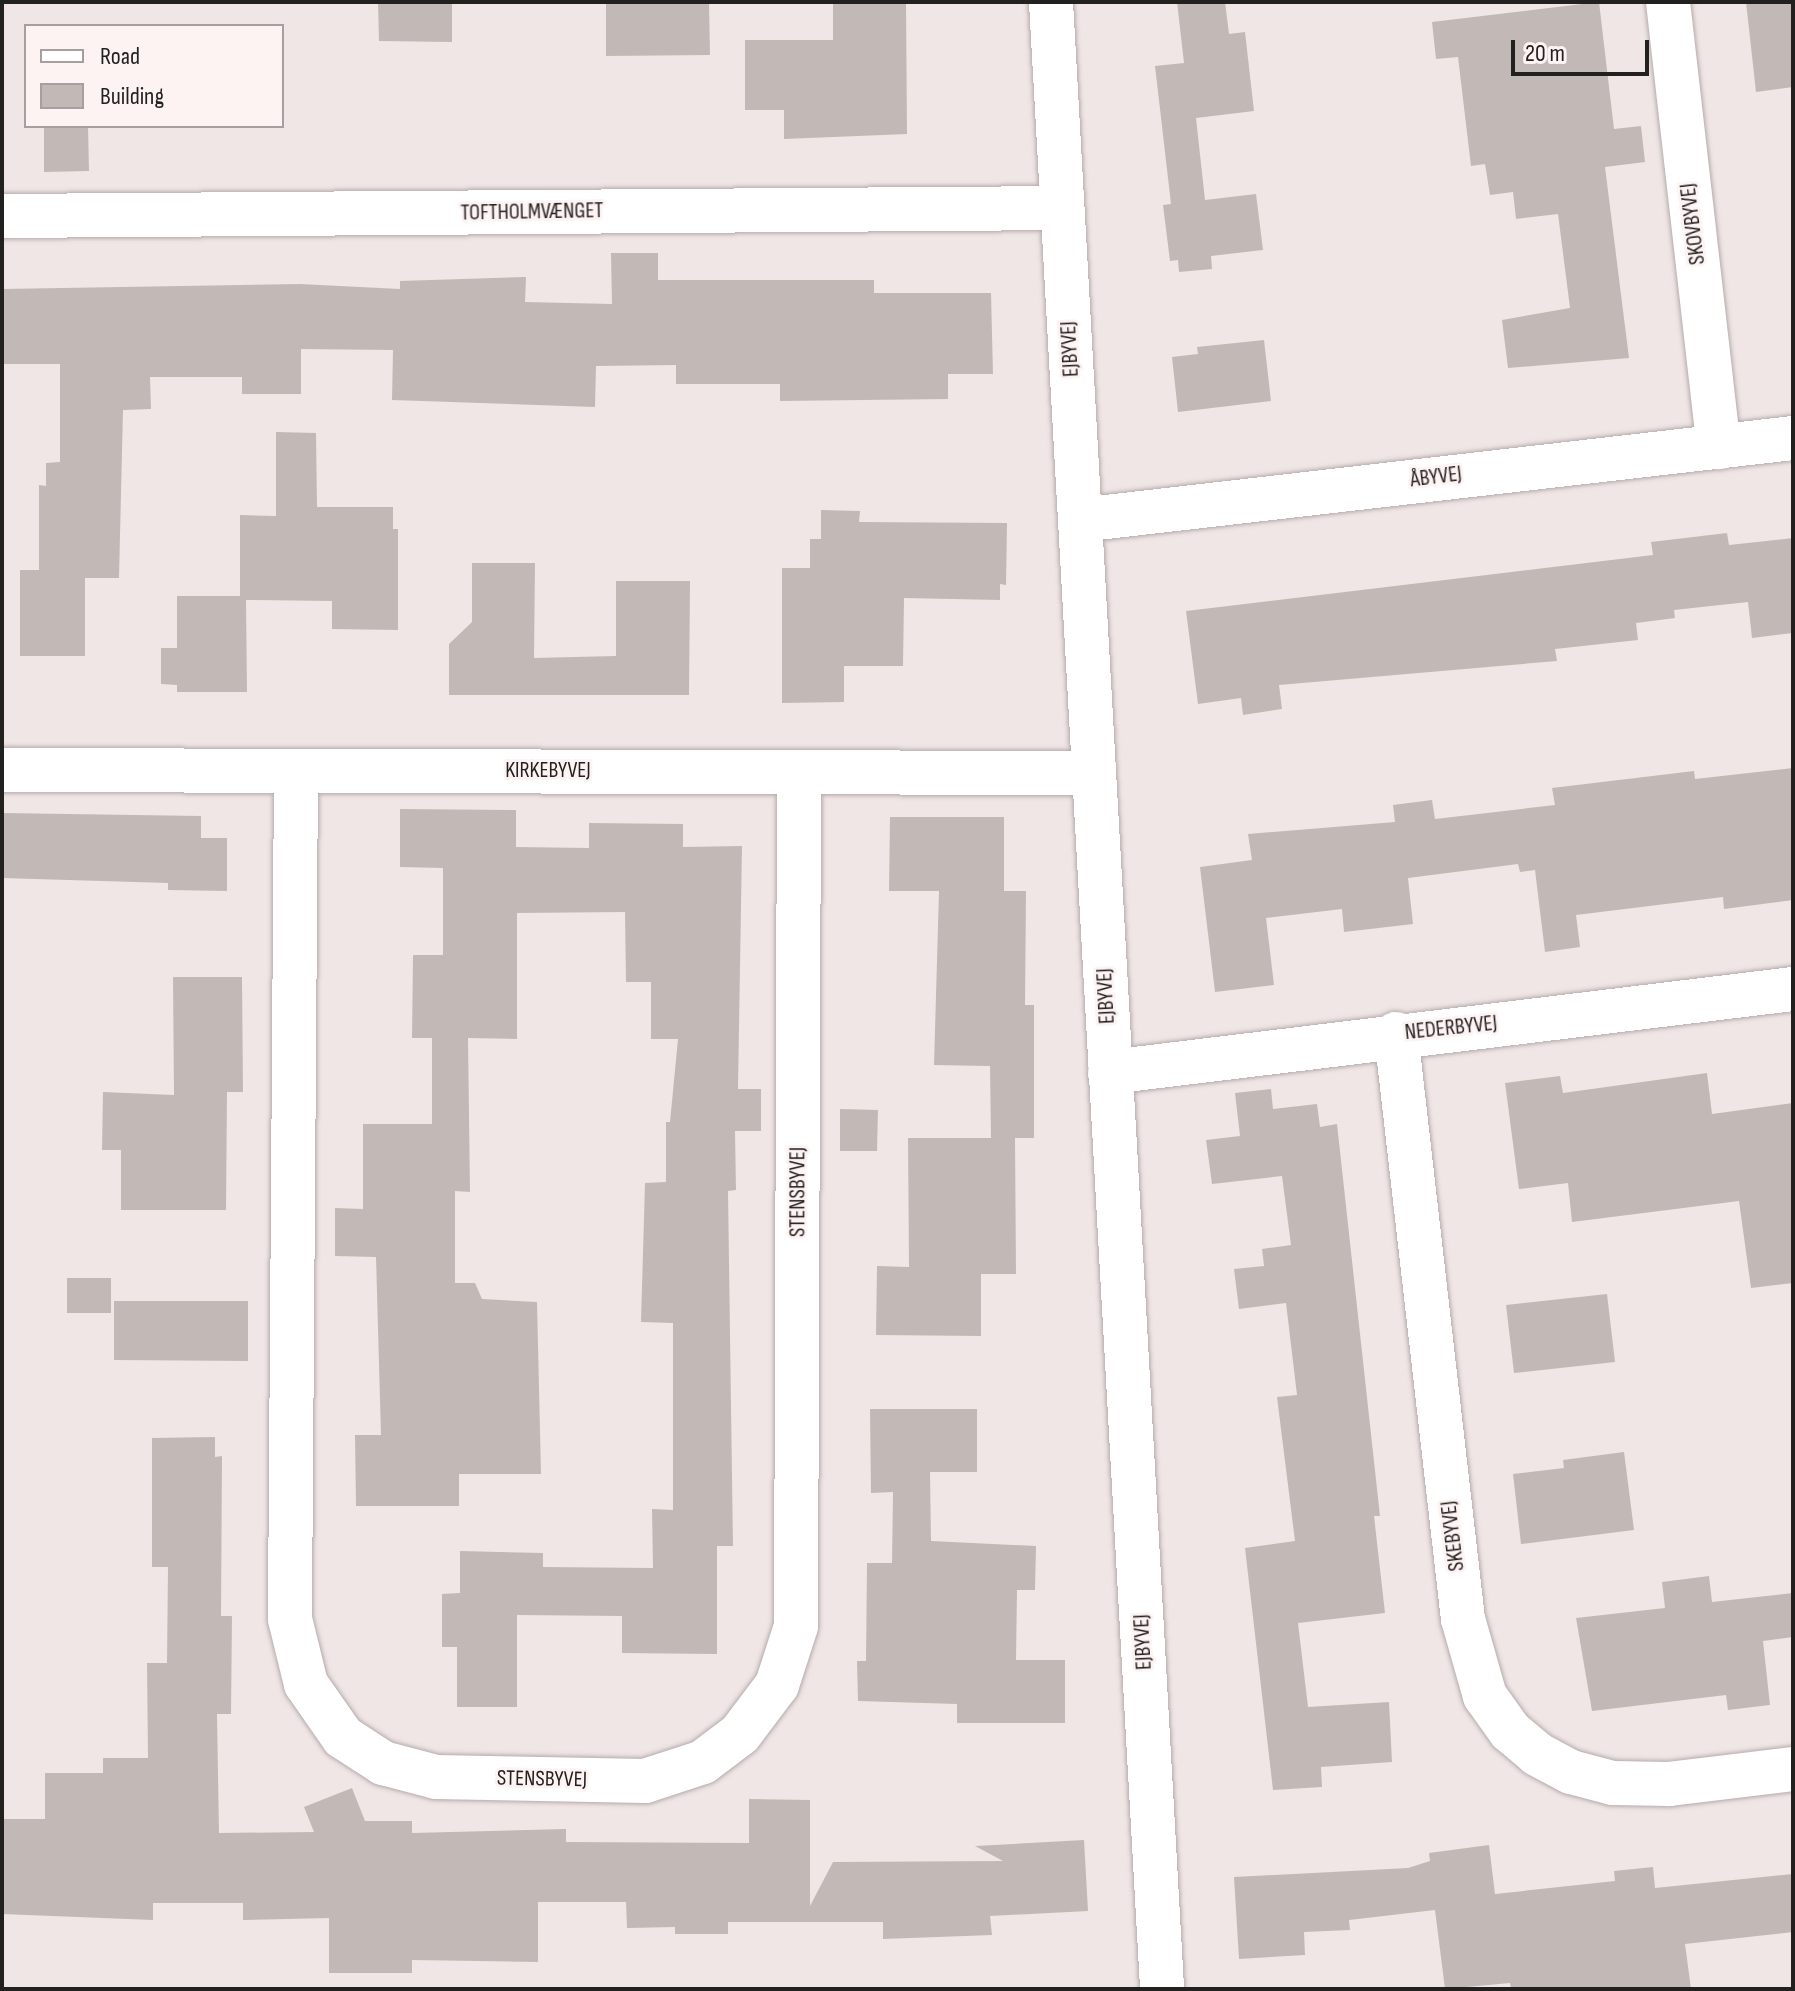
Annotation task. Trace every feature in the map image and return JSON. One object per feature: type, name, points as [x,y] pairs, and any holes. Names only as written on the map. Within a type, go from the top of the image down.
[{"type":"street","name":"EJBYVEJ","points":[[1051,2],[1162,1989]]},
{"type":"street","name":"SKOVBYVEJ","points":[[1668,2],[1719,447]]},
{"type":"street","name":"TOFTHOLMVÆNGET","points":[[2,216],[1062,208]]},
{"type":"street","name":"ÅBYVEJ","points":[[1080,520],[1793,438]]},
{"type":"street","name":"KIRKEBYVEJ","points":[[2,770],[1094,773]]},
{"type":"street","name":"STENSBYVEJ","points":[[296,771],[290,1619],[306,1684],[343,1737],[383,1763],[436,1777],[645,1781],[703,1762],[740,1734],[777,1685],[796,1626],[799,772]]},
{"type":"street","name":"NEDERBYVEJ","points":[[1110,1072],[1396,1034],[1793,989]]},
{"type":"street","name":"SKEBYVEJ","points":[[1396,1034],[1463,1619],[1485,1696],[1510,1731],[1537,1754],[1571,1772],[1613,1783],[1669,1784],[1793,1769]]},
{"type":"building","points":[[378,2],[452,2],[452,42],[379,41]]},
{"type":"building","points":[[606,2],[709,2],[710,55],[606,56]]},
{"type":"building","points":[[833,2],[906,2],[907,134],[784,139],[784,110],[745,110],[745,40],[833,40]]},
{"type":"building","points":[[1177,2],[1225,2],[1229,34],[1245,32],[1254,111],[1196,118],[1205,200],[1256,194],[1263,250],[1211,256],[1212,269],[1179,272],[1178,260],[1170,261],[1163,205],[1171,204],[1155,66],[1184,63]]},
{"type":"building","points":[[1599,2],[1614,129],[1641,126],[1645,162],[1605,167],[1629,358],[1508,368],[1502,320],[1570,308],[1558,214],[1516,219],[1513,192],[1490,195],[1485,164],[1471,166],[1458,57],[1436,59],[1432,22]]},
{"type":"building","points":[[1746,2],[1793,2],[1793,87],[1756,92]]},
{"type":"building","points":[[44,128],[88,128],[89,171],[44,172]]},
{"type":"building","points":[[611,253],[658,253],[658,280],[874,280],[874,293],[991,293],[993,374],[948,374],[948,399],[780,401],[780,384],[676,384],[676,365],[596,366],[595,407],[392,400],[393,350],[301,349],[301,394],[242,394],[242,377],[150,377],[151,409],[123,410],[119,578],[85,578],[85,656],[20,656],[20,570],[39,570],[39,485],[46,486],[46,463],[60,462],[60,364],[2,364],[2,289],[300,284],[400,289],[400,281],[526,277],[525,302],[612,304]]},
{"type":"building","points":[[1264,340],[1271,401],[1178,412],[1172,357],[1198,354],[1197,347]]},
{"type":"building","points":[[276,432],[316,433],[317,507],[393,507],[393,529],[398,529],[398,630],[332,629],[332,601],[246,600],[247,692],[177,692],[177,685],[161,684],[161,648],[177,648],[177,596],[240,596],[240,515],[276,516]]},
{"type":"building","points":[[821,510],[860,511],[859,522],[1007,523],[1006,585],[1000,584],[1000,600],[904,598],[903,666],[844,666],[844,702],[782,703],[782,568],[810,568],[810,539],[821,539]]},
{"type":"building","points":[[1727,533],[1729,545],[1793,538],[1793,633],[1752,638],[1748,602],[1674,610],[1675,618],[1636,623],[1638,640],[1555,649],[1557,661],[1279,685],[1282,709],[1243,715],[1241,698],[1198,704],[1186,611],[1653,555],[1651,542]]},
{"type":"building","points":[[472,563],[535,563],[534,658],[616,656],[616,581],[690,581],[689,695],[449,695],[449,644],[472,622]]},
{"type":"building","points":[[1793,768],[1793,900],[1724,909],[1723,897],[1576,915],[1580,947],[1545,952],[1535,870],[1520,872],[1518,864],[1408,878],[1413,924],[1344,932],[1342,909],[1266,918],[1274,985],[1215,992],[1200,867],[1252,860],[1248,834],[1395,822],[1393,805],[1432,800],[1435,819],[1555,805],[1552,788],[1694,771],[1695,779]]},
{"type":"building","points":[[400,809],[516,810],[516,847],[589,848],[589,823],[683,824],[683,847],[742,846],[738,1089],[761,1089],[761,1131],[735,1131],[736,1190],[728,1191],[733,1546],[717,1546],[717,1654],[622,1653],[622,1616],[517,1615],[517,1707],[457,1707],[457,1647],[442,1647],[442,1594],[460,1593],[460,1551],[543,1553],[543,1567],[653,1568],[652,1509],[673,1510],[673,1323],[641,1322],[645,1183],[666,1182],[666,1122],[670,1122],[678,1039],[651,1039],[651,982],[626,982],[625,912],[517,913],[517,1039],[468,1038],[470,1192],[455,1191],[455,1283],[475,1283],[482,1299],[537,1302],[541,1474],[459,1474],[459,1506],[356,1506],[355,1435],[381,1435],[376,1257],[335,1256],[335,1208],[363,1209],[363,1124],[432,1124],[432,1038],[412,1038],[413,955],[443,955],[443,868],[400,867]]},
{"type":"building","points":[[2,813],[201,816],[201,838],[227,838],[227,891],[168,890],[168,883],[2,878]]},
{"type":"building","points":[[890,817],[1004,817],[1004,891],[1026,891],[1025,1005],[1034,1005],[1034,1138],[991,1138],[990,1066],[934,1065],[939,891],[889,891]]},
{"type":"building","points":[[173,977],[242,977],[243,1092],[227,1092],[226,1210],[121,1210],[121,1150],[102,1150],[103,1092],[174,1095]]},
{"type":"building","points":[[1707,1073],[1712,1114],[1793,1103],[1793,1283],[1751,1288],[1739,1201],[1572,1222],[1568,1183],[1519,1189],[1505,1083],[1560,1076],[1563,1093]]},
{"type":"building","points":[[1271,1089],[1273,1109],[1317,1104],[1320,1127],[1337,1124],[1380,1516],[1374,1516],[1385,1613],[1298,1623],[1308,1707],[1389,1702],[1392,1762],[1321,1767],[1322,1787],[1273,1790],[1245,1548],[1295,1541],[1277,1397],[1297,1395],[1286,1303],[1239,1309],[1234,1269],[1264,1266],[1262,1249],[1291,1245],[1282,1176],[1212,1184],[1206,1140],[1240,1136],[1235,1093]]},
{"type":"building","points":[[840,1109],[878,1110],[877,1151],[840,1151]]},
{"type":"building","points":[[908,1138],[1015,1138],[1016,1274],[981,1274],[981,1336],[876,1335],[877,1266],[909,1267]]},
{"type":"building","points":[[67,1278],[111,1278],[111,1313],[67,1313]]},
{"type":"building","points":[[1607,1294],[1615,1362],[1514,1373],[1506,1305]]},
{"type":"building","points":[[114,1301],[248,1301],[248,1361],[114,1360]]},
{"type":"building","points":[[870,1409],[977,1409],[977,1472],[930,1472],[931,1541],[1036,1546],[1035,1590],[1017,1590],[1016,1660],[1065,1660],[1065,1723],[957,1723],[957,1704],[858,1701],[857,1661],[866,1661],[867,1563],[892,1563],[893,1492],[871,1493]]},
{"type":"building","points":[[215,1437],[215,1457],[222,1456],[221,1616],[232,1616],[231,1714],[217,1714],[219,1833],[314,1832],[304,1807],[352,1788],[365,1821],[412,1821],[412,1833],[566,1829],[566,1842],[749,1843],[749,1799],[810,1800],[810,1906],[833,1862],[1003,1861],[975,1846],[1084,1840],[1088,1911],[990,1916],[992,1935],[883,1939],[883,1922],[728,1922],[728,1934],[675,1934],[675,1927],[627,1928],[626,1902],[538,1902],[538,1962],[412,1960],[412,1973],[329,1973],[329,1918],[243,1920],[243,1903],[153,1903],[153,1920],[2,1914],[2,1819],[45,1819],[45,1773],[103,1773],[103,1758],[148,1758],[147,1663],[167,1663],[168,1567],[152,1567],[152,1438]]},
{"type":"building","points":[[1624,1452],[1634,1530],[1521,1544],[1513,1474],[1564,1468],[1563,1460]]},
{"type":"building","points":[[1709,1576],[1712,1602],[1793,1593],[1793,1637],[1763,1641],[1770,1705],[1728,1710],[1726,1695],[1592,1711],[1576,1618],[1665,1608],[1662,1582]]},
{"type":"building","points":[[1489,1845],[1495,1894],[1615,1881],[1614,1871],[1653,1867],[1655,1888],[1793,1874],[1793,1932],[1685,1944],[1691,1989],[1511,1989],[1510,1983],[1445,1989],[1435,1910],[1349,1920],[1350,1930],[1304,1932],[1305,1955],[1239,1959],[1234,1877],[1408,1868],[1430,1861],[1429,1853]]}]
